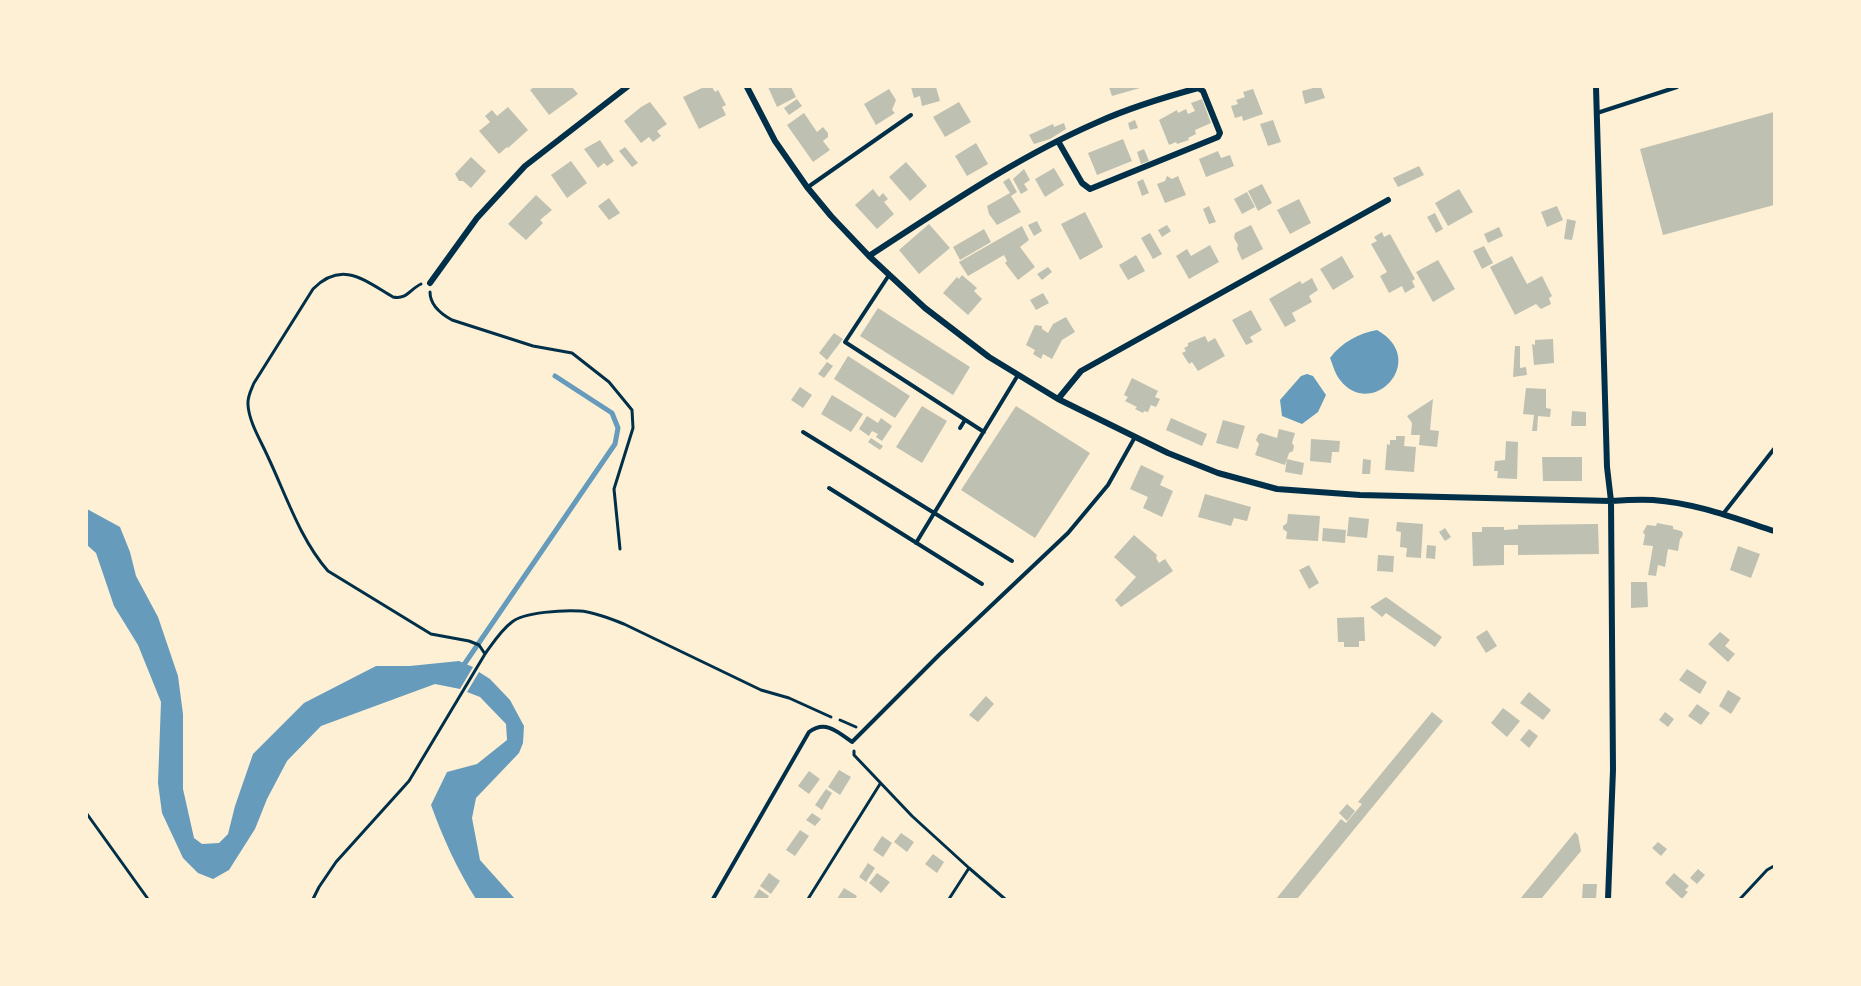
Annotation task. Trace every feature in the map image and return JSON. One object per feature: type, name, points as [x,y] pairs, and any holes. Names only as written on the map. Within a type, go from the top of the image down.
[{"type":"street","points":[[430,282],[477,218],[525,166],[627,87]]},
{"type":"street","points":[[747,87],[775,141],[807,187],[869,256],[932,314],[990,357],[1058,399],[1168,453],[1218,473],[1277,489],[1360,495],[1611,501],[1651,499],[1688,504],[1774,531]]},
{"type":"street","points":[[1596,87],[1606,455],[1611,501],[1613,770],[1608,899]]},
{"type":"street","points":[[869,256],[966,193],[1058,141],[1099,121],[1198,88],[1203,91],[1220,133],[1218,137],[1090,189],[1083,183],[1058,141]]},
{"type":"street","points":[[1058,399],[1081,371],[1388,200]]},
{"type":"lane","points":[[1597,113],[1677,87]]},
{"type":"lane","points":[[807,187],[911,115]]},
{"type":"lane","points":[[889,275],[845,342],[984,432]]},
{"type":"lane","points":[[916,543],[1019,375]]},
{"type":"lane","points":[[960,428],[965,420]]},
{"type":"lane","points":[[803,432],[1012,561]]},
{"type":"lane","points":[[713,899],[809,732],[817,726],[825,726],[852,742],[1068,533],[1108,485],[1135,437]]},
{"type":"lane","points":[[1723,514],[1774,449]]},
{"type":"lane","points":[[829,488],[982,584]]},
{"type":"path","points":[[485,654],[479,645],[469,641],[430,634],[328,571],[319,561],[304,534],[257,432],[248,405],[249,394],[313,289],[320,282],[335,275],[352,274],[400,299],[406,297],[419,284],[430,282],[430,297],[440,313],[452,320],[533,346],[572,353],[609,382],[632,410],[633,428],[614,489],[620,549]]},
{"type":"path","points":[[314,899],[319,887],[336,862],[409,781],[485,654],[504,628],[513,620],[532,615],[581,611],[608,618],[761,690],[808,706],[863,730]]},
{"type":"path","points":[[852,742],[854,755],[912,816],[1005,899]]},
{"type":"path","points":[[808,899],[880,783]]},
{"type":"path","points":[[87,814],[148,899]]},
{"type":"path","points":[[1740,899],[1767,870],[1774,866]]},
{"type":"path","points":[[949,899],[969,868]]},
{"type":"water","points":[[1377,330],[1392,342],[1398,356],[1397,370],[1390,382],[1380,390],[1367,394],[1353,391],[1338,378],[1330,358],[1351,340]]},
{"type":"water","points":[[1307,374],[1313,376],[1326,395],[1318,412],[1302,424],[1282,416],[1280,400],[1301,376]]},
{"type":"water","points":[[87,509],[120,527],[136,576],[158,617],[178,676],[183,714],[183,789],[194,838],[202,844],[219,843],[228,834],[253,754],[304,703],[376,666],[410,666],[459,661],[473,667],[460,689],[435,684],[321,726],[287,761],[267,799],[255,829],[229,870],[213,879],[198,873],[183,858],[162,813],[158,783],[161,702],[138,645],[114,606],[96,553],[87,545]]},
{"type":"water","points":[[479,672],[490,679],[510,700],[524,726],[523,743],[519,753],[476,798],[472,818],[480,860],[515,899],[476,899],[451,853],[431,805],[447,772],[477,764],[507,740],[506,724],[480,697],[467,692]]},
{"type":"building","points":[[534,87],[572,87],[578,94],[549,115],[530,90]]},
{"type":"building","points":[[704,87],[712,87],[715,92],[718,90],[726,105],[722,107],[726,115],[699,129],[683,97]]},
{"type":"building","points":[[768,87],[791,87],[796,97],[777,107]]},
{"type":"building","points":[[911,87],[936,87],[940,101],[922,106],[920,96],[914,98]]},
{"type":"building","points":[[1109,87],[1140,87],[1140,88],[1112,96]]},
{"type":"building","points":[[1321,87],[1325,98],[1305,104],[1302,91]]},
{"type":"building","points":[[889,89],[896,100],[892,110],[895,113],[876,125],[864,104]]},
{"type":"building","points":[[1253,89],[1263,114],[1243,121],[1242,116],[1235,118],[1231,106],[1238,104],[1236,100],[1245,97],[1243,92]]},
{"type":"building","points":[[797,99],[802,106],[789,115],[784,108]]},
{"type":"building","points":[[1202,99],[1211,123],[1195,130],[1196,134],[1188,138],[1189,140],[1169,145],[1159,120],[1177,110],[1178,113],[1186,109],[1188,114],[1195,111],[1191,103]]},
{"type":"building","points":[[650,102],[667,124],[657,131],[661,136],[653,142],[649,137],[641,143],[624,121]]},
{"type":"building","points":[[959,102],[971,122],[945,137],[933,117]]},
{"type":"building","points":[[508,107],[528,130],[499,154],[479,131],[490,122],[485,116],[492,110],[497,116]]},
{"type":"building","points":[[1774,112],[1774,205],[1663,235],[1640,149]]},
{"type":"building","points":[[804,113],[817,132],[823,127],[828,133],[828,137],[823,141],[830,150],[813,162],[787,125]]},
{"type":"building","points":[[1135,120],[1138,128],[1130,130],[1128,123]]},
{"type":"building","points":[[1273,120],[1281,142],[1268,146],[1260,124]]},
{"type":"building","points":[[1064,123],[1066,129],[1050,139],[1034,144],[1029,135],[1053,124],[1054,127]]},
{"type":"building","points":[[1123,139],[1132,161],[1097,175],[1088,153]]},
{"type":"building","points":[[600,140],[614,161],[607,166],[604,163],[598,168],[584,149]]},
{"type":"building","points":[[976,143],[988,164],[967,176],[955,156]]},
{"type":"building","points":[[625,147],[638,163],[632,167],[619,151]]},
{"type":"building","points":[[1144,149],[1149,161],[1141,164],[1137,152]]},
{"type":"building","points":[[1218,151],[1221,158],[1230,155],[1234,166],[1206,177],[1199,159]]},
{"type":"building","points":[[471,157],[486,171],[471,188],[463,181],[459,181],[455,174]]},
{"type":"building","points":[[571,161],[587,183],[567,198],[551,175]]},
{"type":"building","points":[[906,162],[927,186],[910,201],[889,177]]},
{"type":"building","points":[[1419,166],[1424,175],[1398,187],[1393,178]]},
{"type":"building","points":[[1054,168],[1064,185],[1045,197],[1035,179]]},
{"type":"building","points":[[1024,169],[1030,180],[1024,184],[1028,190],[1021,194],[1013,179]]},
{"type":"building","points":[[1167,176],[1172,179],[1178,176],[1186,195],[1165,203],[1157,184],[1165,181]]},
{"type":"building","points":[[1009,178],[1017,192],[1011,196],[1021,212],[997,225],[989,214],[987,206],[1010,193],[1003,182]]},
{"type":"building","points":[[1143,179],[1149,193],[1142,196],[1137,182]]},
{"type":"building","points":[[1262,184],[1272,203],[1258,211],[1248,191]]},
{"type":"building","points":[[873,189],[879,197],[883,193],[888,199],[884,202],[894,214],[877,229],[855,205]]},
{"type":"building","points":[[1459,189],[1473,212],[1448,226],[1435,203]]},
{"type":"building","points":[[1247,192],[1255,207],[1242,214],[1234,199]]},
{"type":"building","points":[[536,195],[552,210],[540,220],[543,223],[526,240],[508,224]]},
{"type":"building","points":[[609,198],[620,213],[609,220],[598,206]]},
{"type":"building","points":[[1299,199],[1311,223],[1290,234],[1277,210]]},
{"type":"building","points":[[1209,206],[1216,222],[1209,224],[1203,209]]},
{"type":"building","points":[[1557,206],[1563,220],[1547,227],[1541,212]]},
{"type":"building","points":[[1085,212],[1103,247],[1080,260],[1061,224]]},
{"type":"building","points":[[1435,213],[1443,229],[1436,233],[1427,217]]},
{"type":"building","points":[[1567,219],[1576,221],[1572,240],[1564,239]]},
{"type":"building","points":[[1037,221],[1042,231],[1034,236],[1028,225]]},
{"type":"building","points":[[929,224],[950,248],[919,274],[899,250]]},
{"type":"building","points":[[1167,225],[1171,231],[1162,237],[1158,230]]},
{"type":"building","points":[[1251,225],[1263,249],[1242,260],[1234,238],[1235,233]]},
{"type":"building","points":[[1022,226],[1029,240],[1020,247],[1035,267],[1018,280],[1005,263],[1007,261],[1004,255],[968,276],[959,262]]},
{"type":"building","points":[[1499,227],[1503,236],[1488,243],[1484,234]]},
{"type":"building","points":[[984,229],[991,242],[960,260],[953,247]]},
{"type":"building","points":[[1382,232],[1384,237],[1390,234],[1415,279],[1412,281],[1415,287],[1405,293],[1402,286],[1389,293],[1380,276],[1387,272],[1371,244],[1377,241],[1374,237]]},
{"type":"building","points":[[1150,233],[1162,254],[1153,259],[1141,238]]},
{"type":"building","points":[[1210,245],[1219,262],[1189,279],[1176,256],[1187,249],[1191,256]]},
{"type":"building","points":[[1484,246],[1493,263],[1482,269],[1473,251]]},
{"type":"building","points":[[1136,255],[1145,271],[1128,280],[1119,265]]},
{"type":"building","points":[[1342,256],[1354,277],[1333,290],[1320,269]]},
{"type":"building","points":[[1512,256],[1527,284],[1542,276],[1552,296],[1549,298],[1551,304],[1541,309],[1536,304],[1515,315],[1490,267]]},
{"type":"building","points":[[1438,260],[1455,289],[1433,302],[1416,272]]},
{"type":"building","points":[[1048,267],[1052,272],[1042,280],[1037,274]]},
{"type":"building","points":[[962,275],[977,288],[974,291],[982,299],[968,315],[943,293],[957,277],[959,279]]},
{"type":"building","points":[[1312,278],[1318,290],[1309,296],[1312,302],[1292,313],[1296,321],[1285,327],[1269,299],[1300,281],[1302,284]]},
{"type":"building","points":[[1043,293],[1049,303],[1036,310],[1030,300]]},
{"type":"building","points":[[878,308],[970,367],[953,395],[860,336]]},
{"type":"building","points":[[1251,310],[1262,330],[1250,337],[1253,342],[1246,345],[1232,320]]},
{"type":"building","points":[[1066,317],[1075,332],[1062,340],[1052,359],[1043,354],[1041,359],[1033,354],[1035,350],[1026,345],[1035,325],[1042,326],[1042,329],[1048,333],[1053,324]]},
{"type":"building","points":[[834,333],[843,339],[827,360],[819,353]]},
{"type":"building","points":[[1205,336],[1208,342],[1215,338],[1225,356],[1198,371],[1192,362],[1189,364],[1182,353],[1186,351],[1184,348],[1188,346],[1188,343]]},
{"type":"building","points":[[1553,339],[1554,363],[1534,365],[1532,344],[1535,345],[1535,340]]},
{"type":"building","points":[[1515,346],[1520,346],[1520,368],[1526,367],[1527,375],[1513,377]]},
{"type":"building","points":[[848,356],[910,396],[895,418],[834,379]]},
{"type":"building","points":[[827,362],[833,366],[824,378],[818,374]]},
{"type":"building","points":[[1132,378],[1158,391],[1155,397],[1160,399],[1156,407],[1151,405],[1148,412],[1143,413],[1125,401],[1128,397],[1124,395]]},
{"type":"building","points":[[800,387],[812,395],[803,408],[791,400]]},
{"type":"building","points":[[1526,388],[1546,389],[1546,408],[1551,409],[1550,417],[1538,416],[1537,431],[1532,431],[1534,415],[1523,414]]},
{"type":"building","points":[[832,395],[863,414],[851,432],[821,414]]},
{"type":"building","points":[[1433,399],[1430,430],[1439,431],[1437,447],[1419,445],[1420,435],[1411,435],[1412,423],[1407,416]]},
{"type":"building","points":[[922,406],[947,421],[922,463],[896,447]]},
{"type":"building","points":[[1016,406],[1090,453],[1035,538],[961,490]]},
{"type":"building","points":[[1572,411],[1586,412],[1586,426],[1571,426]]},
{"type":"building","points":[[867,416],[878,423],[881,418],[892,426],[882,441],[876,437],[878,434],[872,431],[869,436],[859,429]]},
{"type":"building","points":[[1171,418],[1207,434],[1202,446],[1166,430]]},
{"type":"building","points":[[1223,420],[1245,426],[1238,449],[1216,443]]},
{"type":"building","points":[[1279,429],[1295,433],[1292,443],[1293,451],[1289,453],[1285,465],[1255,455],[1259,444],[1256,440],[1258,435],[1261,433],[1277,438]]},
{"type":"building","points":[[1396,436],[1405,436],[1404,446],[1416,447],[1414,472],[1385,470],[1387,444],[1390,445],[1390,440],[1396,440]]},
{"type":"building","points":[[871,438],[883,446],[880,450],[868,442]]},
{"type":"building","points":[[1311,439],[1340,441],[1339,452],[1332,452],[1331,463],[1310,461]]},
{"type":"building","points":[[1506,441],[1518,442],[1517,479],[1497,478],[1498,471],[1494,471],[1495,461],[1505,460]]},
{"type":"building","points":[[1542,457],[1582,457],[1582,481],[1543,481]]},
{"type":"building","points":[[1287,459],[1304,463],[1302,475],[1285,472]]},
{"type":"building","points":[[1363,459],[1371,460],[1370,474],[1362,474]]},
{"type":"building","points":[[1141,465],[1164,476],[1160,485],[1173,491],[1162,517],[1143,508],[1148,497],[1130,489]]},
{"type":"building","points":[[1205,494],[1251,507],[1247,521],[1234,518],[1231,526],[1198,517]]},
{"type":"building","points":[[1288,514],[1320,516],[1318,541],[1286,539],[1287,532],[1283,526],[1287,523]]},
{"type":"building","points":[[1349,517],[1369,519],[1367,538],[1347,536]]},
{"type":"building","points":[[1397,522],[1423,524],[1421,558],[1406,557],[1407,548],[1400,547],[1401,532],[1396,531]]},
{"type":"building","points":[[1657,523],[1673,526],[1673,529],[1683,533],[1678,551],[1668,549],[1665,567],[1658,565],[1656,576],[1648,575],[1653,546],[1643,545],[1645,535],[1643,532],[1647,525],[1656,526]]},
{"type":"building","points":[[1598,524],[1599,554],[1518,555],[1518,545],[1504,545],[1504,565],[1473,566],[1472,532],[1482,532],[1482,527],[1504,527],[1504,530],[1518,529],[1518,525]]},
{"type":"building","points":[[1323,528],[1346,530],[1345,543],[1322,541]]},
{"type":"building","points":[[1445,528],[1451,537],[1445,541],[1439,532]]},
{"type":"building","points":[[1134,535],[1157,555],[1159,563],[1165,559],[1173,571],[1121,607],[1115,600],[1136,577],[1114,557]]},
{"type":"building","points":[[1427,545],[1436,546],[1435,559],[1426,558]]},
{"type":"building","points":[[1738,546],[1760,554],[1751,578],[1730,570]]},
{"type":"building","points":[[1378,555],[1394,556],[1393,572],[1377,571]]},
{"type":"building","points":[[1309,565],[1319,583],[1309,589],[1299,570]]},
{"type":"building","points":[[1631,582],[1647,582],[1648,607],[1631,608]]},
{"type":"building","points":[[1386,597],[1442,637],[1435,647],[1386,613],[1382,617],[1370,607]]},
{"type":"building","points":[[1364,617],[1365,641],[1359,641],[1359,647],[1344,647],[1344,642],[1338,642],[1337,618]]},
{"type":"building","points":[[1487,630],[1497,646],[1486,653],[1476,637]]},
{"type":"building","points":[[1720,632],[1730,640],[1725,646],[1735,654],[1728,662],[1708,644]]},
{"type":"building","points":[[1687,669],[1707,682],[1700,694],[1679,680]]},
{"type":"building","points":[[1728,690],[1741,698],[1731,714],[1719,706]]},
{"type":"building","points":[[1529,692],[1551,710],[1543,720],[1520,703]]},
{"type":"building","points":[[986,696],[994,704],[978,722],[969,715]]},
{"type":"building","points":[[1697,704],[1710,713],[1701,725],[1688,716]]},
{"type":"building","points":[[1503,708],[1520,721],[1507,737],[1491,723]]},
{"type":"building","points":[[1432,712],[1443,721],[1297,899],[1276,899],[1341,819],[1346,823],[1362,804],[1358,802]]},
{"type":"building","points":[[1665,712],[1674,719],[1668,727],[1659,720]]},
{"type":"building","points":[[1529,729],[1538,736],[1529,748],[1520,740]]},
{"type":"building","points":[[839,770],[851,777],[840,795],[828,787]]},
{"type":"building","points":[[809,771],[820,779],[809,794],[798,786]]},
{"type":"building","points":[[826,789],[832,793],[822,810],[815,805]]},
{"type":"building","points":[[1347,804],[1355,811],[1347,821],[1339,813]]},
{"type":"building","points":[[812,813],[821,819],[815,826],[806,820]]},
{"type":"building","points":[[800,830],[809,836],[795,856],[786,850]]},
{"type":"building","points":[[1575,832],[1578,835],[1581,851],[1541,899],[1520,899]]},
{"type":"building","points":[[901,833],[914,842],[907,852],[894,842]]},
{"type":"building","points":[[882,836],[892,843],[883,857],[873,850]]},
{"type":"building","points":[[1658,842],[1667,849],[1661,856],[1652,848]]},
{"type":"building","points":[[933,854],[944,862],[937,873],[925,864]]},
{"type":"building","points":[[868,863],[875,868],[866,882],[859,877]]},
{"type":"building","points":[[1698,869],[1705,875],[1697,884],[1690,878]]},
{"type":"building","points":[[769,873],[780,881],[771,894],[760,886]]},
{"type":"building","points":[[877,873],[890,882],[881,893],[869,883]]},
{"type":"building","points":[[1674,873],[1689,886],[1685,890],[1688,892],[1682,899],[1665,883]]},
{"type":"building","points":[[1583,884],[1597,884],[1596,899],[1582,899]]},
{"type":"building","points":[[844,888],[857,896],[855,899],[837,899]]},
{"type":"building","points":[[759,889],[769,896],[767,899],[753,899]]},
{"type":"waterway","points":[[461,669],[615,444],[618,428],[612,413],[555,376]]}]
